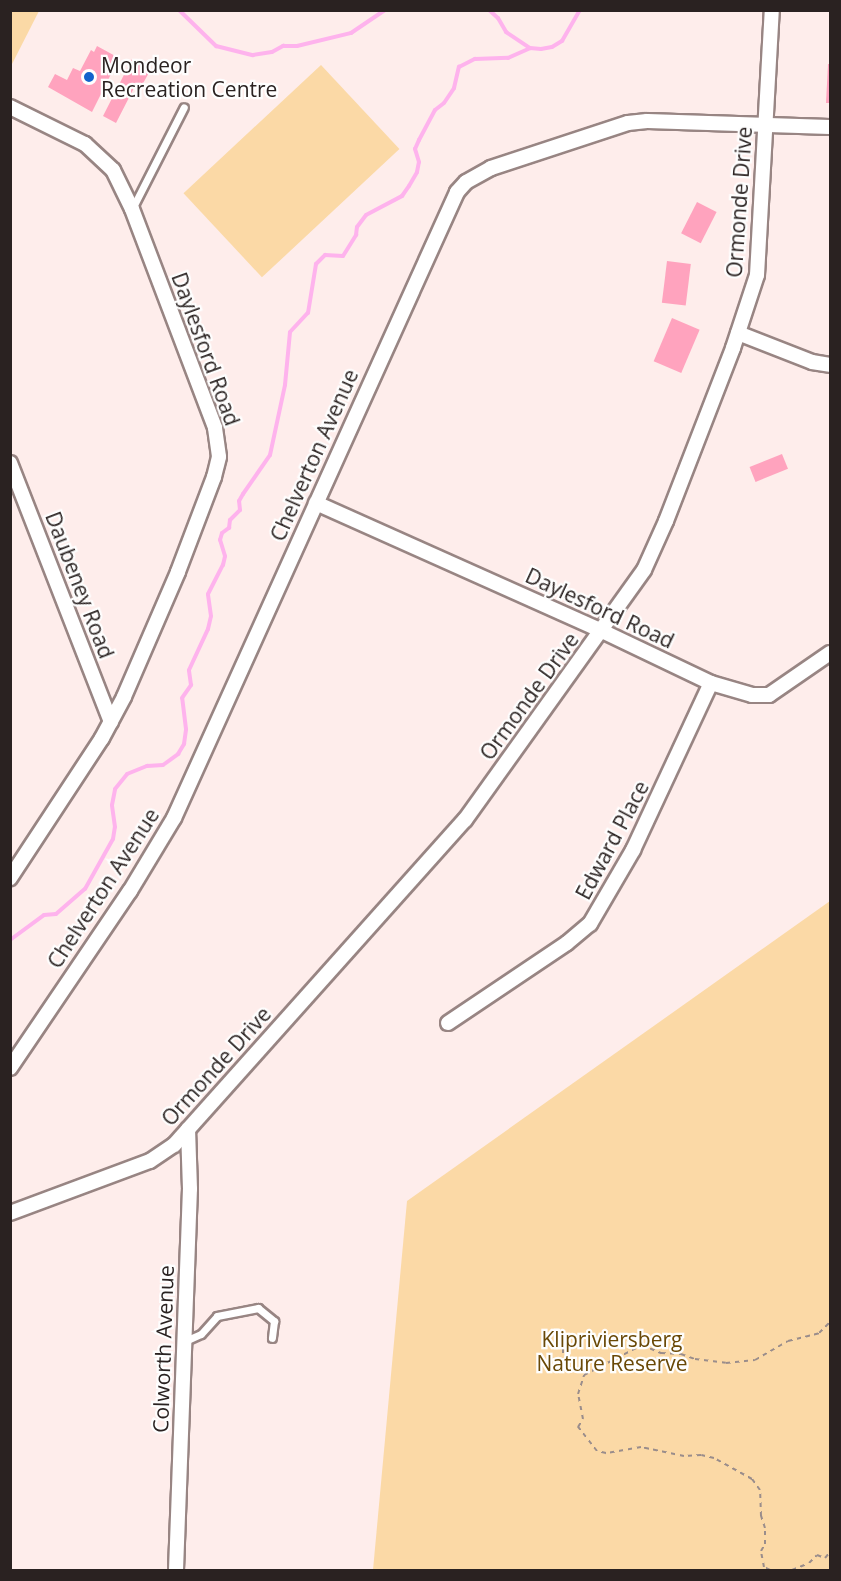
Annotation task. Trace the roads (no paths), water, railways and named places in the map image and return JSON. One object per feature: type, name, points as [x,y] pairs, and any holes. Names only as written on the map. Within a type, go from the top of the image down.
[{"type":"street","name":"Ormonde Drive","points":[[10,1213],[150,1161],[167,1151],[189,1129],[465,820],[644,570],[754,289],[758,266],[772,13]]},
{"type":"street","name":"Daylesford Road","points":[[10,107],[94,150],[113,170],[132,209],[215,429],[219,457],[212,483],[178,572],[111,722],[10,878]]},
{"type":"street","name":"Chelverton Avenue","points":[[10,1068],[130,891],[165,835],[451,202],[466,182],[491,168],[520,157],[628,123],[831,128]]},
{"type":"street","points":[[738,333],[812,362],[831,365]]},
{"type":"street","name":"Daubeney Road","points":[[11,466],[111,722]]},
{"type":"street","name":"Daylesford Road","points":[[316,503],[602,631],[711,683],[752,695],[769,695],[831,653]]},
{"type":"street","name":"Edward Place","points":[[448,1023],[567,943],[590,924],[633,850],[711,683]]},
{"type":"street","name":"Colworth Avenue","points":[[176,1570],[185,1341],[189,1129]]},
{"type":"lane","points":[[132,209],[184,107]]},
{"type":"lane","points":[[185,1341],[201,1334],[218,1316],[258,1308],[274,1321],[272,1338]]},
{"type":"waterway","points":[[179,10],[216,46],[253,55],[272,52],[283,46],[297,46],[351,33],[385,10]]},
{"type":"waterway","points":[[489,10],[498,18],[506,32],[530,48],[541,49],[552,47],[562,41],[580,10]]},
{"type":"waterway","points":[[10,940],[44,915],[56,914],[85,889],[113,839],[115,827],[112,805],[115,789],[127,774],[147,766],[163,765],[178,754],[184,744],[186,729],[182,698],[191,685],[189,670],[208,629],[211,616],[208,594],[223,565],[225,556],[220,540],[222,533],[229,528],[230,520],[240,510],[239,501],[243,494],[270,455],[285,385],[290,332],[308,313],[316,264],[325,255],[343,256],[356,235],[357,227],[366,215],[402,196],[417,172],[419,162],[415,149],[435,110],[444,103],[454,88],[459,67],[475,59],[508,58],[530,48]]},
{"type":"place","name":"Mondeor Recreation Centre","points":[[89,77]]},
{"type":"park label","name":"Klipriviersberg Nature Reserve","points":[[612,1351]]}]
